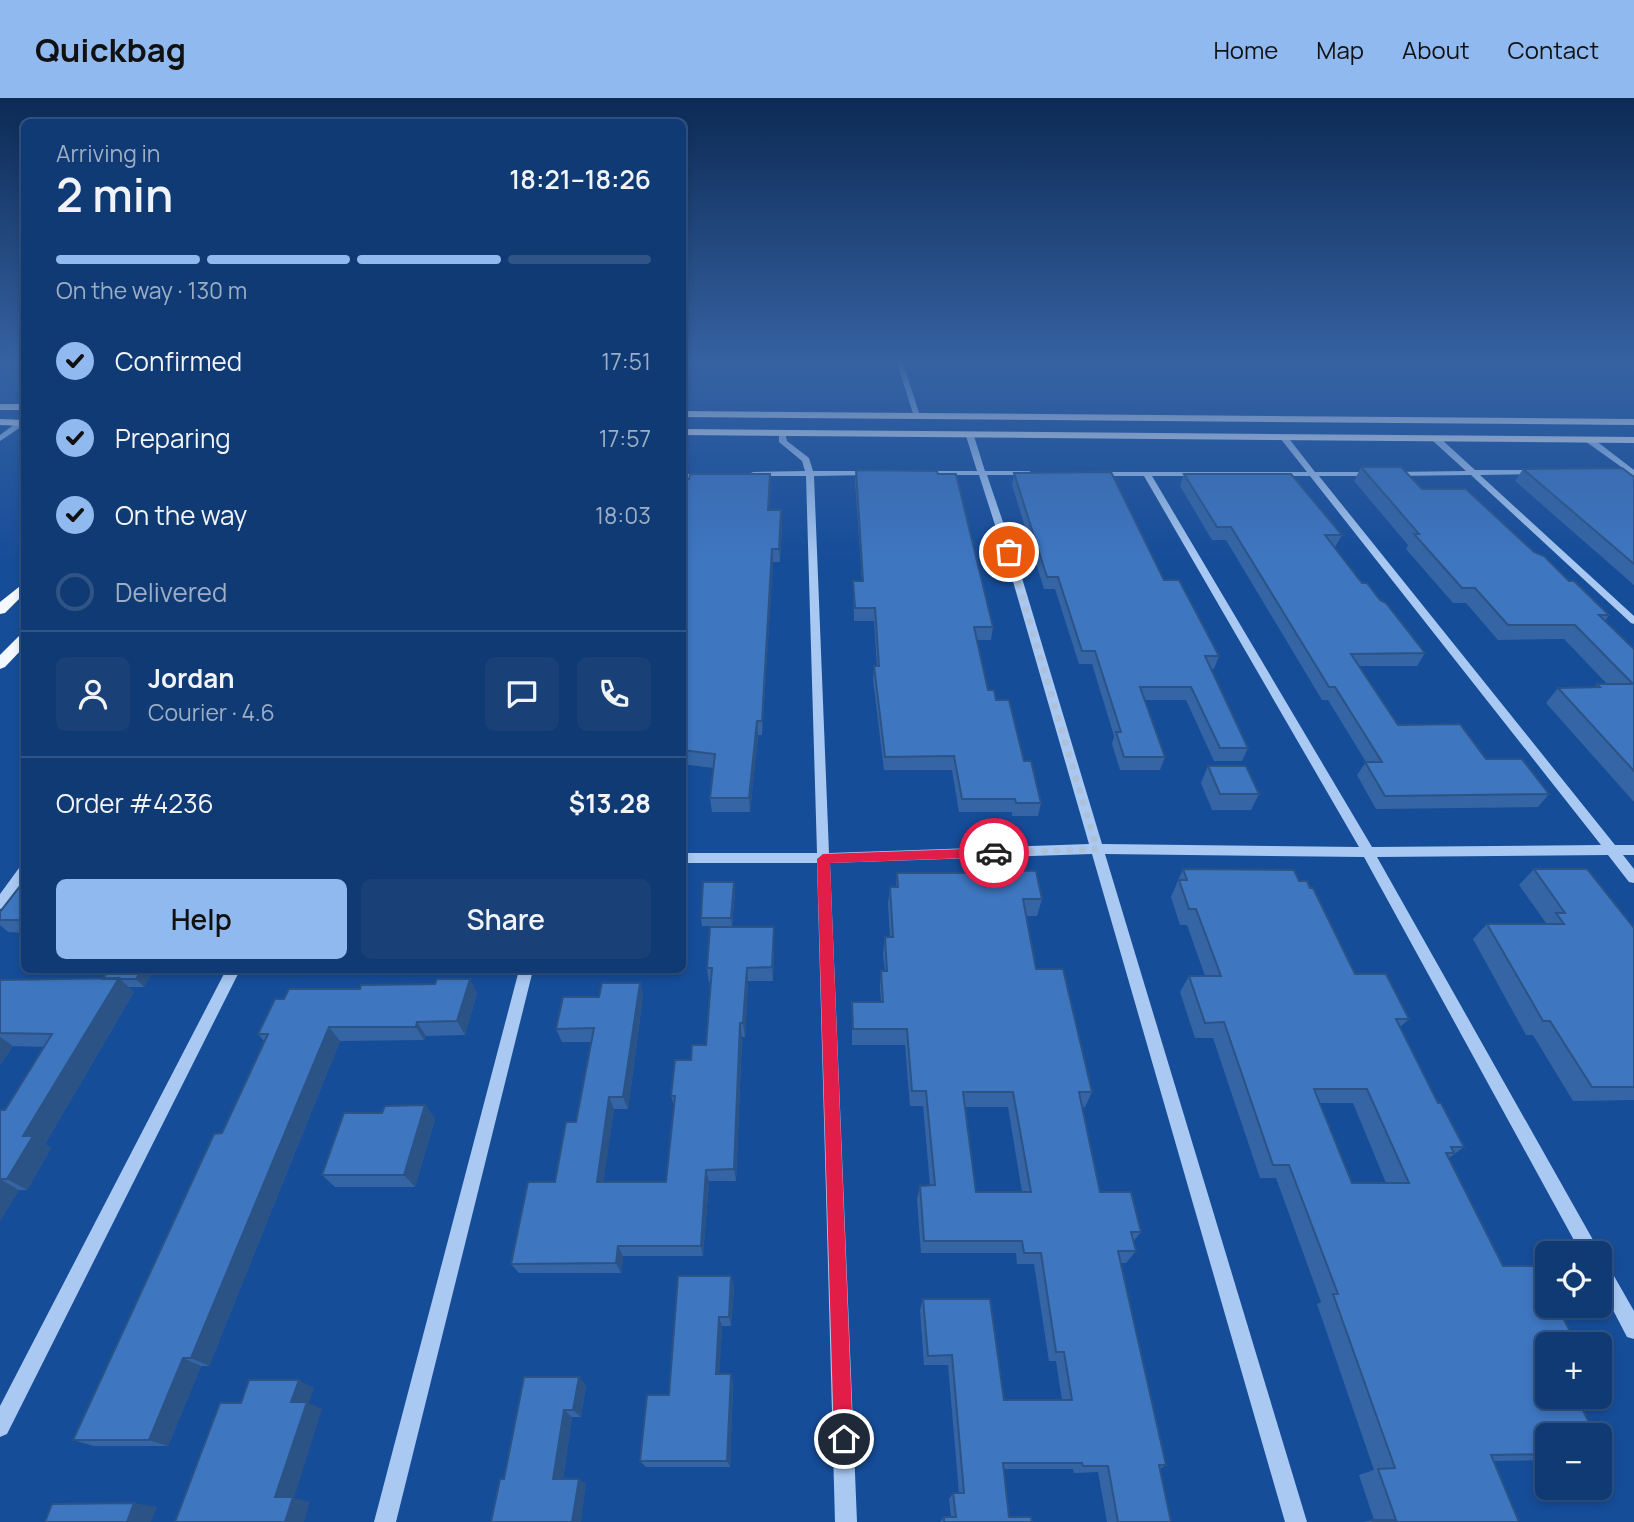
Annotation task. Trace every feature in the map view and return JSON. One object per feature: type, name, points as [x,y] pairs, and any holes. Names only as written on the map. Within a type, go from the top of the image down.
[{"type":"main road","points":[[686,432],[1634,440]]},
{"type":"main road","points":[[0,610],[21,590]]},
{"type":"main road","points":[[0,664],[21,642]]},
{"type":"street","points":[[782,434],[783,442],[806,460],[810,473],[846,1522]]},
{"type":"street","points":[[970,436],[1017,578],[1296,1522]]},
{"type":"street","points":[[1284,438],[1634,878]]},
{"type":"street","points":[[1436,439],[1634,621]]},
{"type":"street","points":[[1588,439],[1632,473]]},
{"type":"street","points":[[1617,471],[1632,473]]},
{"type":"street","points":[[1093,474],[1552,472]]},
{"type":"street","points":[[746,475],[876,473]]},
{"type":"street","points":[[916,473],[1038,474]]},
{"type":"street","points":[[1147,474],[1368,852],[1584,1241]]},
{"type":"street","points":[[686,476],[721,475]]},
{"type":"street","points":[[686,858],[823,859],[1097,849],[1368,852],[1634,850]]},
{"type":"street","points":[[0,904],[21,876]]},
{"type":"street","points":[[0,1427],[231,973]]},
{"type":"street","points":[[384,1522],[525,973]]},
{"type":"street","points":[[1612,1290],[1634,1330]]},
{"type":"building","points":[[1361,467],[1401,467],[1422,489],[1466,489],[1534,552],[1544,556],[1569,581],[1574,581],[1609,615],[1599,615],[1634,649],[1634,771],[1558,688],[1633,684],[1575,625],[1508,625],[1475,588],[1462,588],[1414,534],[1419,534]]},
{"type":"building","points":[[1622,468],[1634,477],[1634,564],[1523,469]]},
{"type":"building","points":[[856,470],[937,471],[938,474],[956,474],[993,627],[974,627],[988,690],[994,690],[996,700],[1009,700],[1024,761],[1031,761],[1041,803],[1016,803],[1015,799],[962,799],[954,756],[885,757],[874,666],[879,666],[875,608],[855,608],[853,581],[863,581]]},
{"type":"building","points":[[1111,472],[1164,580],[1179,580],[1219,656],[1205,656],[1248,748],[1220,748],[1191,687],[1140,687],[1165,757],[1124,757],[1116,732],[1121,732],[1095,651],[1082,651],[1058,577],[1047,577],[1014,473]]},
{"type":"building","points":[[690,474],[770,474],[768,510],[781,510],[779,549],[772,549],[762,721],[757,721],[749,798],[710,798],[715,754],[686,750],[686,479],[689,479]]},
{"type":"building","points":[[1184,474],[1291,474],[1342,535],[1325,535],[1362,583],[1367,583],[1380,600],[1386,603],[1425,653],[1351,654],[1398,725],[1460,724],[1486,759],[1522,759],[1549,794],[1385,796],[1365,762],[1382,762],[1335,687],[1329,687],[1231,527],[1217,527]]},
{"type":"building","points":[[1208,766],[1246,766],[1259,794],[1220,794]]},
{"type":"building","points":[[971,869],[1036,871],[1042,899],[1023,899],[1036,969],[1063,969],[1092,1092],[1079,1092],[1100,1192],[1131,1192],[1141,1232],[1131,1232],[1136,1251],[1118,1251],[1166,1465],[1159,1465],[1171,1522],[1118,1522],[1108,1466],[1083,1466],[1082,1463],[1003,1463],[1009,1517],[1031,1517],[1032,1522],[944,1522],[944,1517],[956,1517],[953,1493],[964,1493],[952,1355],[928,1356],[923,1299],[990,1299],[1004,1400],[1072,1400],[1064,1352],[1056,1352],[1041,1253],[1024,1253],[1022,1241],[924,1241],[920,1186],[935,1185],[926,1091],[912,1091],[907,1029],[853,1029],[852,1002],[883,1002],[881,971],[887,971],[885,937],[893,937],[890,887],[898,887],[897,873],[972,873]],"holes":[[[963,1092],[1013,1092],[1031,1192],[976,1192]]]},
{"type":"building","points":[[1183,869],[1294,870],[1299,881],[1307,881],[1310,888],[1313,888],[1355,974],[1386,974],[1409,1019],[1396,1019],[1438,1103],[1441,1103],[1464,1147],[1451,1147],[1454,1153],[1446,1153],[1503,1266],[1535,1266],[1535,1318],[1563,1318],[1570,1332],[1535,1332],[1535,1409],[1582,1409],[1589,1423],[1535,1423],[1535,1454],[1491,1455],[1519,1522],[1373,1522],[1372,1520],[1396,1520],[1378,1469],[1395,1468],[1333,1294],[1338,1294],[1289,1165],[1273,1165],[1224,1022],[1205,1023],[1189,976],[1221,976],[1196,909],[1189,909],[1179,880],[1187,880]],"holes":[[[1314,1089],[1367,1089],[1409,1183],[1352,1183]]]},
{"type":"building","points":[[1534,869],[1587,869],[1634,928],[1634,1087],[1592,1087],[1550,1021],[1543,1021],[1487,924],[1564,924],[1556,913],[1565,913]]},
{"type":"building","points":[[703,882],[734,882],[731,918],[701,918]]},
{"type":"building","points":[[21,885],[21,920],[0,920],[0,912]]},
{"type":"building","points":[[710,927],[774,927],[772,967],[747,968],[743,1023],[740,1023],[734,1169],[706,1170],[701,1246],[618,1246],[616,1263],[511,1264],[528,1182],[555,1182],[566,1122],[576,1122],[594,1028],[556,1029],[563,997],[599,997],[602,983],[640,983],[623,1097],[609,1097],[597,1182],[666,1182],[675,1096],[671,1096],[675,1060],[691,1060],[692,1045],[706,1045],[712,968],[707,968]]},
{"type":"building","points":[[107,973],[140,973],[136,979],[103,979]]},
{"type":"building","points":[[119,978],[23,1136],[33,1136],[7,1179],[0,1179],[0,1110],[5,1110],[52,1034],[0,1033],[0,980]]},
{"type":"building","points":[[437,979],[470,979],[457,1021],[417,1022],[416,1027],[329,1027],[191,1358],[183,1358],[149,1440],[73,1440],[214,1134],[222,1133],[268,1034],[258,1034],[275,999],[284,999],[289,989],[360,989],[361,985],[435,984]]},
{"type":"building","points":[[425,1105],[404,1175],[322,1175],[344,1113],[382,1113],[385,1106]]},
{"type":"building","points":[[678,1276],[731,1276],[729,1317],[719,1317],[716,1374],[731,1374],[727,1461],[640,1461],[647,1395],[669,1395]]},
{"type":"building","points":[[524,1377],[579,1377],[573,1410],[564,1410],[553,1479],[579,1479],[572,1522],[491,1522],[500,1479],[504,1479]]},
{"type":"building","points":[[249,1380],[299,1380],[291,1402],[307,1402],[275,1497],[293,1497],[285,1522],[175,1522],[220,1403],[241,1403]]},
{"type":"building","points":[[134,1503],[127,1522],[45,1522],[52,1504]]},
{"type":"way so far","points":[[994,853],[1097,849],[1009,552]]},
{"type":"route","points":[[844,1439],[823,859],[994,853]]}]
